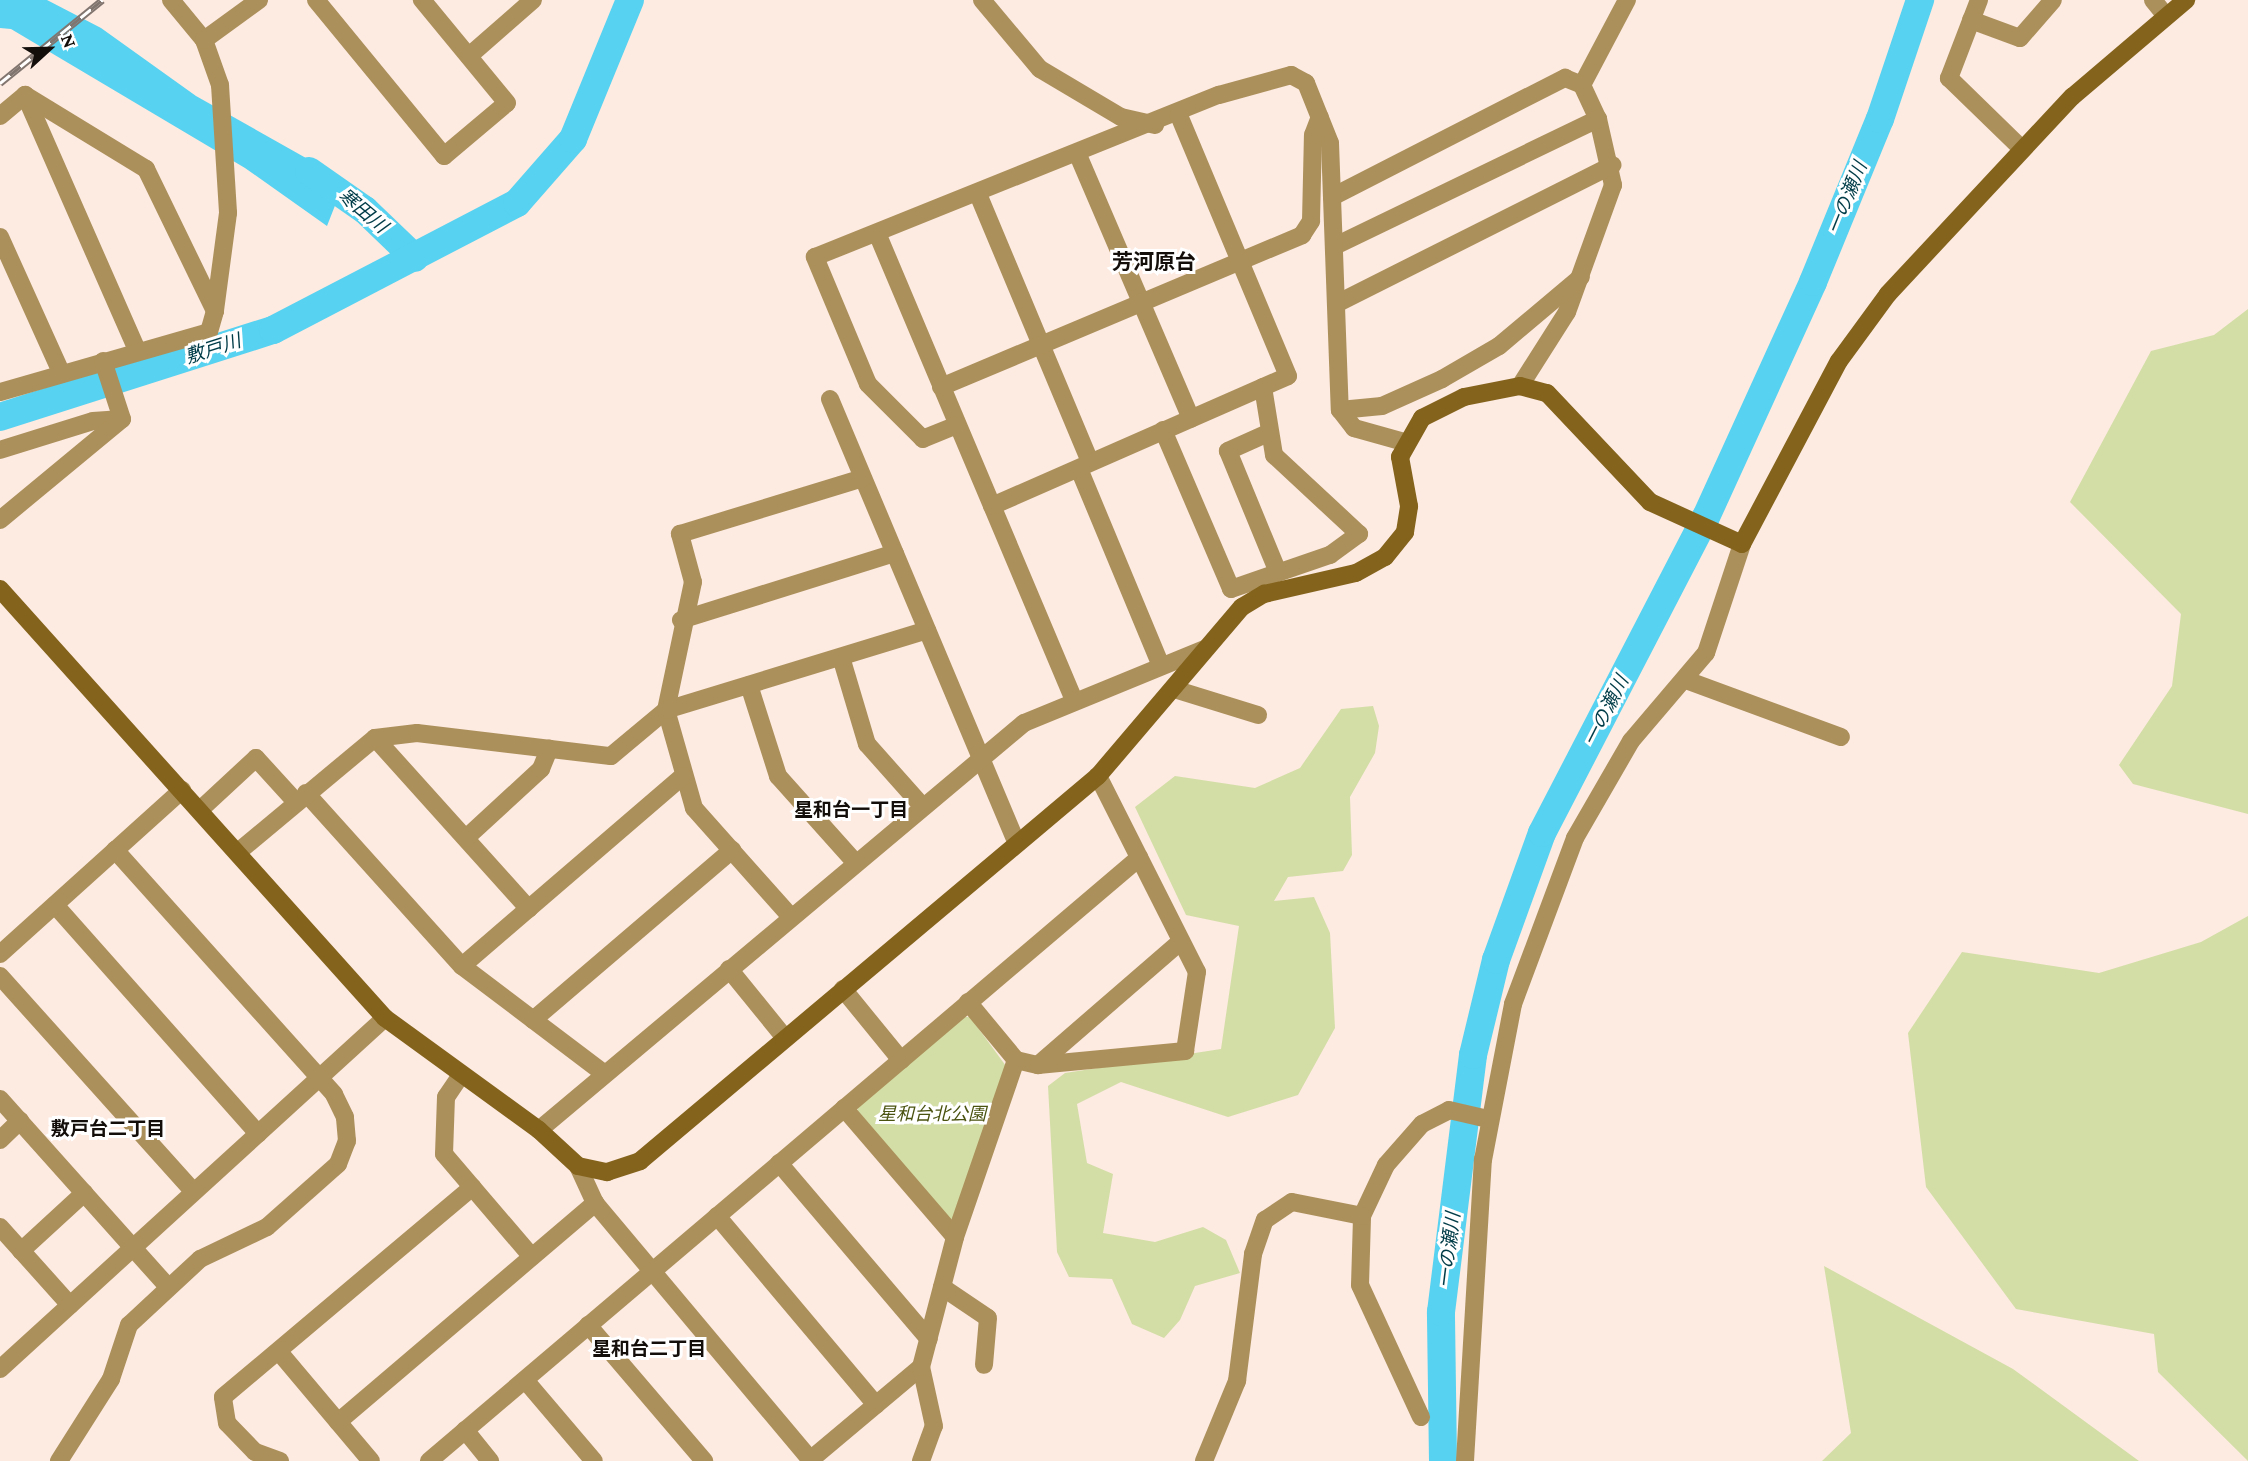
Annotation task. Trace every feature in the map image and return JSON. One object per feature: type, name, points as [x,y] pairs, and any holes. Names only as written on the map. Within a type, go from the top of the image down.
[{"type":"street","points":[[0,393],[62,374],[105,366],[137,350],[209,332],[215,312],[228,213],[221,152],[220,85],[204,40],[171,0]]},
{"type":"street","points":[[204,40],[258,0]]},
{"type":"street","points":[[316,0],[444,156],[507,103],[422,0]]},
{"type":"street","points":[[469,56],[533,0]]},
{"type":"street","points":[[982,0],[1040,69],[1121,117],[1155,125]]},
{"type":"street","points":[[1582,85],[1627,0]]},
{"type":"street","points":[[1979,0],[1949,78],[2022,149]]},
{"type":"street","points":[[1971,20],[2020,38],[2053,0]]},
{"type":"street","points":[[2153,0],[2166,16]]},
{"type":"street","points":[[1465,1461],[1483,1117],[1513,1004],[1575,838],[1631,741],[1686,680],[1720,623],[1734,541],[1847,350],[1888,294],[2022,149],[2073,97],[2186,0]]},
{"type":"street","points":[[957,425],[923,439],[868,384],[815,257],[1155,125],[1219,95],[1291,75],[1306,83],[1330,144],[1340,302],[1340,410],[1354,428],[1404,443]]},
{"type":"street","points":[[1332,197],[1565,78],[1582,85],[1598,119],[1612,165],[1613,185],[1567,312],[1520,386]]},
{"type":"street","points":[[25,95],[146,169],[215,312]]},
{"type":"street","points":[[0,116],[25,95]]},
{"type":"street","points":[[25,95],[137,350]]},
{"type":"street","points":[[992,506],[1086,469],[1163,430],[1288,376],[1179,115]]},
{"type":"street","points":[[941,387],[1302,235],[1311,220],[1313,135],[1320,117]]},
{"type":"street","points":[[1337,245],[1598,119]]},
{"type":"street","points":[[1078,155],[1191,419]]},
{"type":"street","points":[[1340,302],[1612,165]]},
{"type":"street","points":[[978,194],[1041,345],[1161,666]]},
{"type":"street","points":[[877,233],[1074,701]]},
{"type":"street","points":[[0,237],[62,374]]},
{"type":"street","points":[[1340,410],[1382,406],[1442,379],[1499,346],[1581,277]]},
{"type":"street","points":[[105,366],[120,412]]},
{"type":"street","points":[[578,1166],[607,1172],[640,1161],[1016,841],[1098,776],[1174,690],[1204,649],[1247,603],[1264,594],[1356,573],[1385,557],[1405,532],[1404,443],[1422,418],[1454,402],[1520,386],[1547,393],[1650,502],[1734,541]]},
{"type":"street","points":[[1231,589],[1277,570],[1330,555],[1359,534],[1284,467],[1268,433],[1263,387]]},
{"type":"street","points":[[830,399],[1016,841]]},
{"type":"street","points":[[0,450],[120,412]]},
{"type":"street","points":[[0,520],[120,412]]},
{"type":"street","points":[[1163,430],[1231,589],[1247,603]]},
{"type":"street","points":[[1268,433],[1228,451],[1277,570]]},
{"type":"street","points":[[791,917],[694,808],[683,776],[666,710],[681,620],[693,582],[680,534],[863,478]]},
{"type":"street","points":[[681,620],[895,553]]},
{"type":"street","points":[[0,589],[201,809],[385,1018],[539,1130],[578,1166],[595,1203],[810,1460],[921,1367]]},
{"type":"street","points":[[238,852],[375,738],[417,733],[611,756],[666,710],[927,630]]},
{"type":"street","points":[[539,1130],[981,756],[1024,723],[1204,649]]},
{"type":"street","points":[[841,657],[867,744],[922,806]]},
{"type":"street","points":[[1686,680],[1720,697],[1842,737]]},
{"type":"street","points":[[749,685],[778,776],[855,862]]},
{"type":"street","points":[[1174,690],[1258,715]]},
{"type":"street","points":[[375,738],[529,909]]},
{"type":"street","points":[[466,838],[541,769],[549,749]]},
{"type":"street","points":[[201,809],[256,758],[301,798],[462,966],[605,1074]]},
{"type":"street","points":[[462,966],[683,776]]},
{"type":"street","points":[[968,1002],[1016,1060],[1038,1065],[1185,1051],[1197,972],[1098,776]]},
{"type":"street","points":[[0,954],[182,790]]},
{"type":"street","points":[[59,1461],[111,1378],[129,1325],[167,1286],[216,1249],[267,1227],[338,1164],[347,1141],[345,1117],[320,1077],[115,850]]},
{"type":"street","points":[[533,1020],[732,850]]},
{"type":"street","points":[[429,1461],[1139,858]]},
{"type":"street","points":[[55,905],[258,1134]]},
{"type":"street","points":[[1038,1065],[1181,941]]},
{"type":"street","points":[[729,969],[785,1038]]},
{"type":"street","points":[[0,976],[194,1192]]},
{"type":"street","points":[[842,989],[901,1060]]},
{"type":"street","points":[[2,1363],[70,1306],[385,1018]]},
{"type":"street","points":[[921,1461],[934,1426],[921,1367],[955,1237],[1016,1060]]},
{"type":"street","points":[[461,1075],[446,1097],[444,1154],[532,1257]]},
{"type":"street","points":[[0,1099],[167,1286]]},
{"type":"street","points":[[844,1108],[955,1237]]},
{"type":"street","points":[[1421,1417],[1360,1285],[1362,1216],[1392,1157],[1422,1125],[1449,1110],[1483,1117]]},
{"type":"street","points":[[0,1140],[20,1121]]},
{"type":"street","points":[[779,1163],[929,1339]]},
{"type":"street","points":[[280,1461],[255,1452],[221,1409],[223,1397],[280,1353],[472,1187]]},
{"type":"street","points":[[21,1251],[84,1193]]},
{"type":"street","points":[[1204,1461],[1237,1381],[1253,1254],[1265,1220],[1292,1202],[1362,1216]]},
{"type":"street","points":[[338,1422],[595,1203]]},
{"type":"street","points":[[716,1216],[876,1405]]},
{"type":"street","points":[[0,1227],[70,1306]]},
{"type":"street","points":[[942,1287],[988,1318],[984,1365]]},
{"type":"street","points":[[588,1325],[704,1461]]},
{"type":"street","points":[[280,1353],[371,1461]]},
{"type":"street","points":[[524,1380],[594,1461]]},
{"type":"street","points":[[465,1430],[490,1461]]},
{"type":"green space","points":[[2248,309],[2248,814],[2133,784],[2119,765],[2172,686],[2181,614],[2070,502],[2151,351],[2214,335]]},
{"type":"green space","points":[[1373,706],[1379,726],[1375,753],[1350,797],[1352,855],[1343,871],[1288,877],[1274,901],[1314,897],[1330,933],[1335,1028],[1298,1095],[1228,1117],[1121,1082],[1077,1104],[1087,1163],[1113,1174],[1103,1233],[1155,1242],[1203,1227],[1226,1240],[1240,1273],[1195,1286],[1180,1320],[1164,1338],[1132,1324],[1112,1279],[1069,1277],[1057,1252],[1048,1086],[1065,1073],[1221,1049],[1239,926],[1186,915],[1135,807],[1175,776],[1255,788],[1300,768],[1341,709]]},
{"type":"green space","points":[[2248,916],[2248,1461],[2158,1372],[2154,1334],[2016,1309],[1926,1187],[1908,1033],[1962,952],[2099,973],[2201,942]]},
{"type":"green space","name":"星和台北公園","points":[[962,1017],[970,1017],[1006,1066],[954,1218],[948,1220],[857,1113],[858,1106]]},
{"type":"green space","points":[[1824,1266],[2013,1369],[2139,1461],[1822,1461],[1851,1433]]},
{"type":"water","points":[[0,0],[47,0],[101,28],[196,96],[345,180],[327,226],[245,168],[11,29],[0,28]]},
{"type":"waterway","name":"敷戸川","points":[[0,417],[273,330],[517,203],[573,139],[630,0]]},
{"type":"waterway","name":"一の瀬川","points":[[1443,1461],[1441,1312],[1473,1055],[1496,960],[1542,833],[1706,517],[1813,282],[1880,119],[1920,0]]},
{"type":"waterway","name":"寒田川","points":[[309,171],[365,210],[415,258]]},
{"type":"railway","points":[[0,83],[102,0]]},
{"type":"district","name":"芳河原台","points":[[1154,262]]},
{"type":"district","name":"星和台一丁目","points":[[851,810]]},
{"type":"district","name":"敷戸台二丁目","points":[[108,1129]]},
{"type":"district","name":"星和台二丁目","points":[[649,1349]]}]
